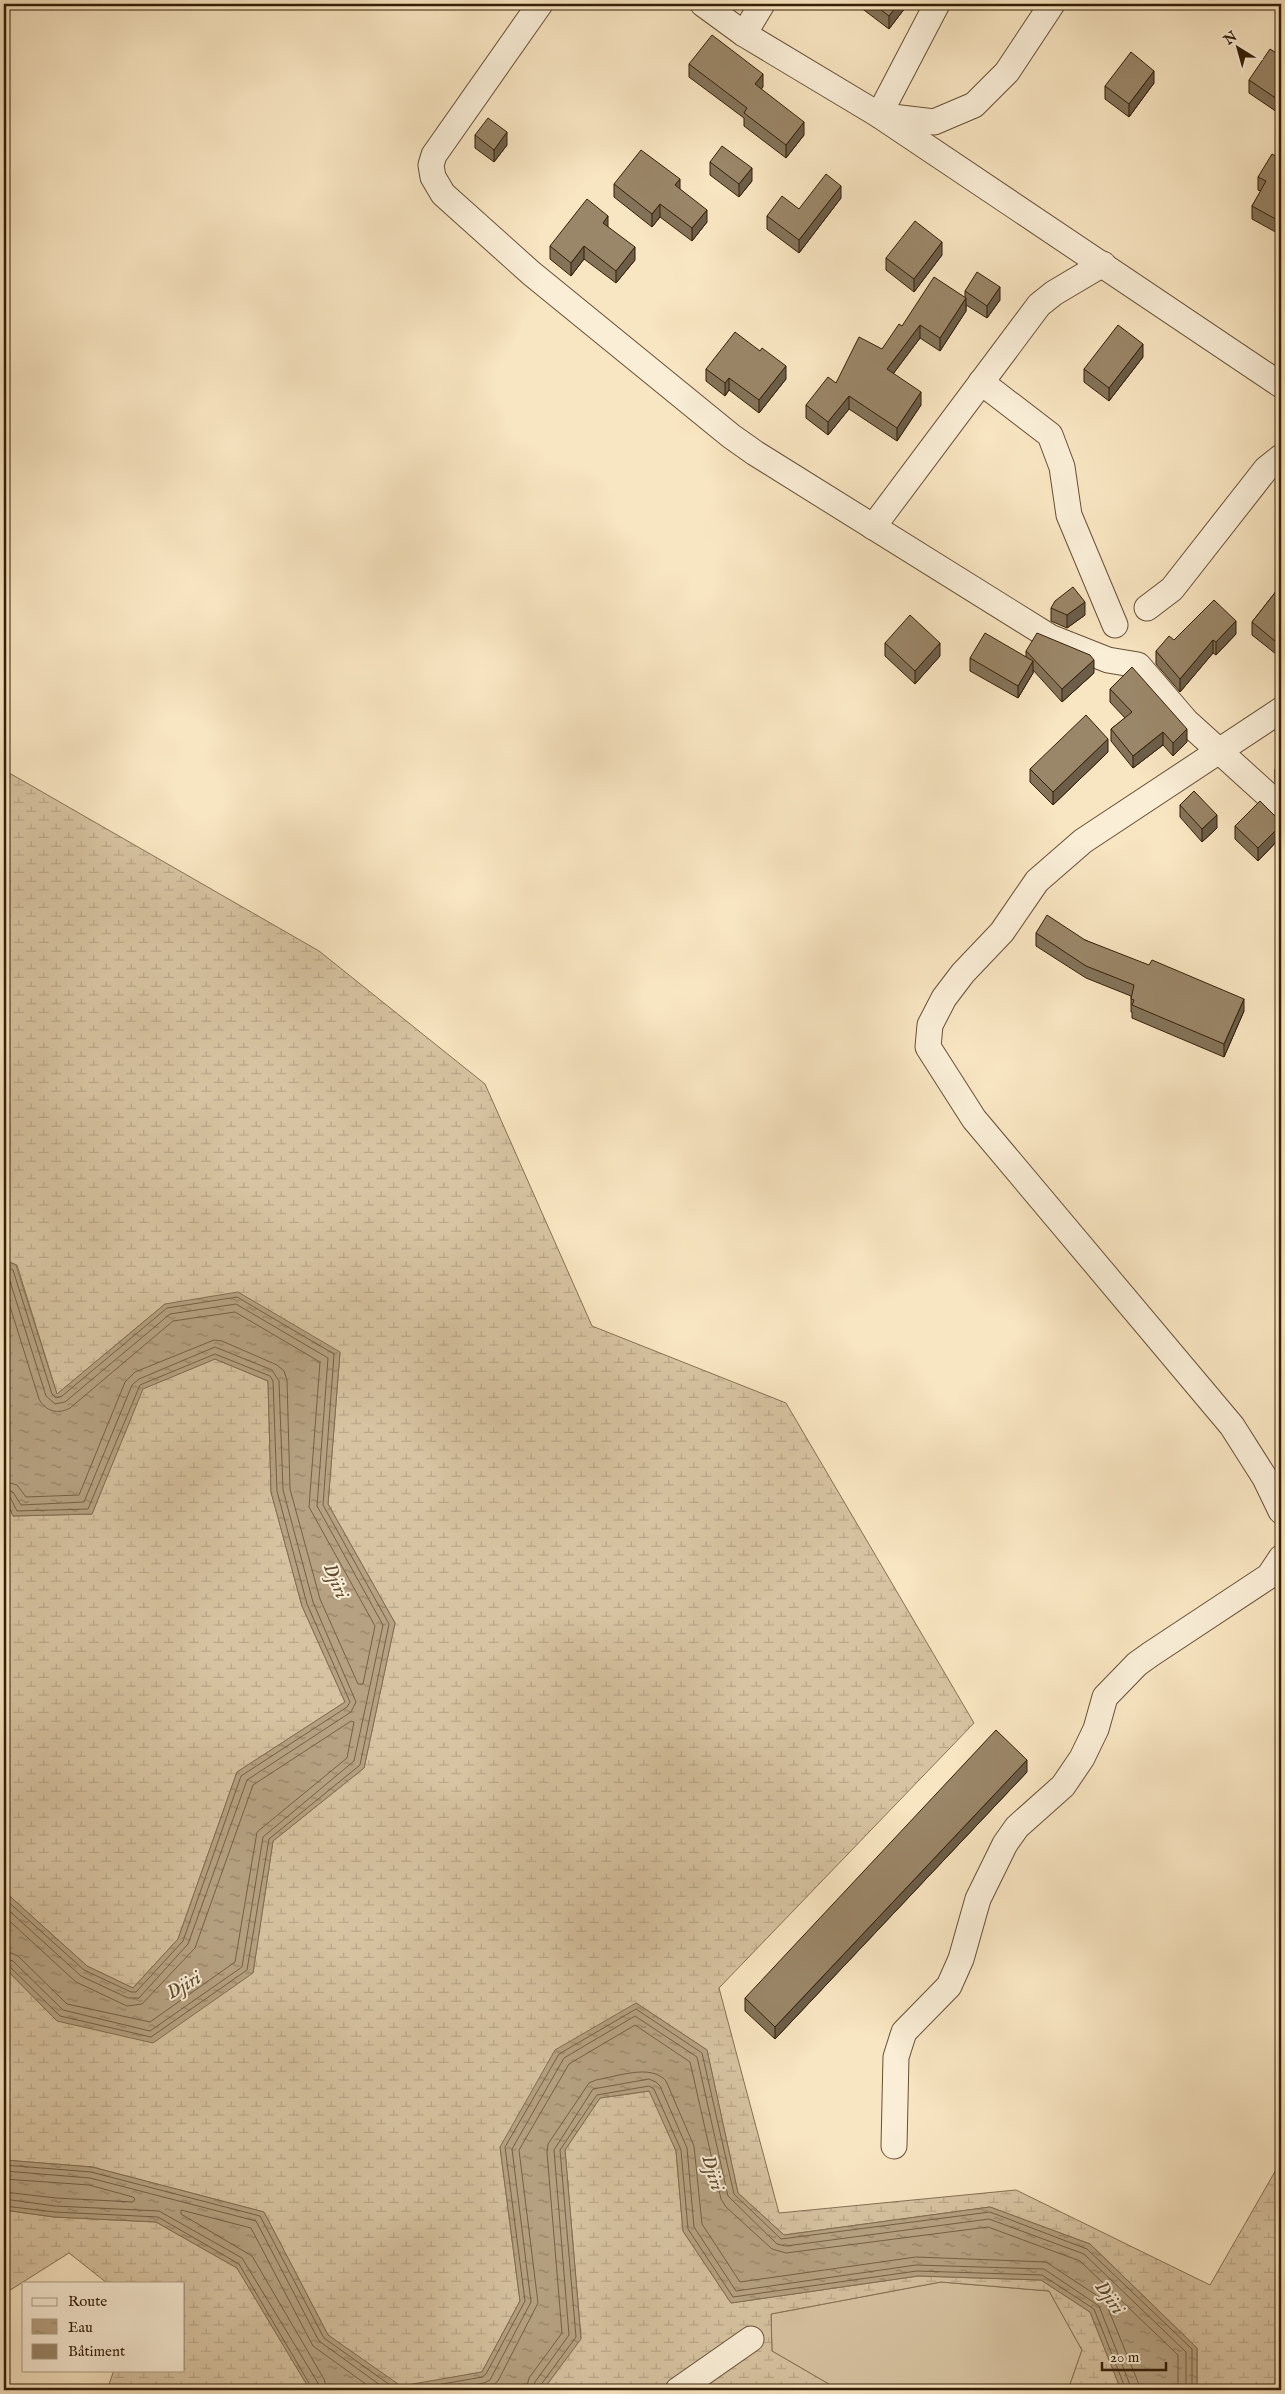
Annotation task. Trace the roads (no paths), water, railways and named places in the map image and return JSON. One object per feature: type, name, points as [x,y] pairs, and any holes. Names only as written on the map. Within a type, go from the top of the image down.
[{"type":"street","points":[[540,4],[434,155],[431,165],[432,177],[443,194],[532,273],[731,436],[1050,637],[1108,660],[1138,665],[1186,720],[1281,806]]},
{"type":"street","points":[[704,4],[744,34],[879,115],[1281,385]]},
{"type":"street","points":[[744,34],[762,4]]},
{"type":"street","points":[[879,115],[938,4]]},
{"type":"street","points":[[879,115],[934,122],[974,105],[1007,72],[1052,4]]},
{"type":"street","points":[[873,527],[1046,298],[1103,264]]},
{"type":"street","points":[[982,382],[1050,435],[1062,467],[1070,515],[1115,625]]},
{"type":"street","points":[[1147,608],[1172,588],[1266,469],[1281,457]]},
{"type":"street","points":[[1281,710],[1083,841],[1037,881],[1002,932],[963,973],[944,998],[930,1025],[928,1047],[974,1119],[1232,1426],[1265,1478],[1281,1511]]},
{"type":"street","points":[[894,2146],[896,2057],[904,2032],[949,1986],[961,1959],[978,1899],[1005,1844],[1017,1827],[1063,1786],[1082,1758],[1096,1729],[1105,1697],[1137,1664],[1269,1576],[1281,1558]]},
{"type":"street","points":[[678,2390],[751,2339]]},
{"type":"water","name":"Djiri","points":[[4,1260],[16,1265],[57,1394],[165,1304],[238,1292],[340,1352],[328,1504],[395,1623],[364,1768],[273,1841],[253,1973],[153,2043],[57,2021],[4,1967],[4,1891],[87,1966],[133,1988],[178,1939],[237,1772],[345,1702],[302,1606],[271,1492],[268,1381],[215,1359],[143,1389],[92,1514],[13,1516],[4,1495]]},
{"type":"water","name":"Djiri","points":[[636,2003],[707,2050],[738,2193],[784,2235],[990,2207],[1090,2244],[1197,2348],[1197,2390],[1121,2390],[1090,2312],[1041,2280],[918,2276],[731,2303],[683,2231],[676,2151],[649,2091],[600,2098],[565,2150],[581,2339],[543,2390],[310,2390],[237,2268],[156,2222],[54,2217],[4,2210],[4,2160],[92,2167],[264,2212],[328,2335],[401,2386],[482,2372],[520,2301],[500,2147],[555,2050]]}]
